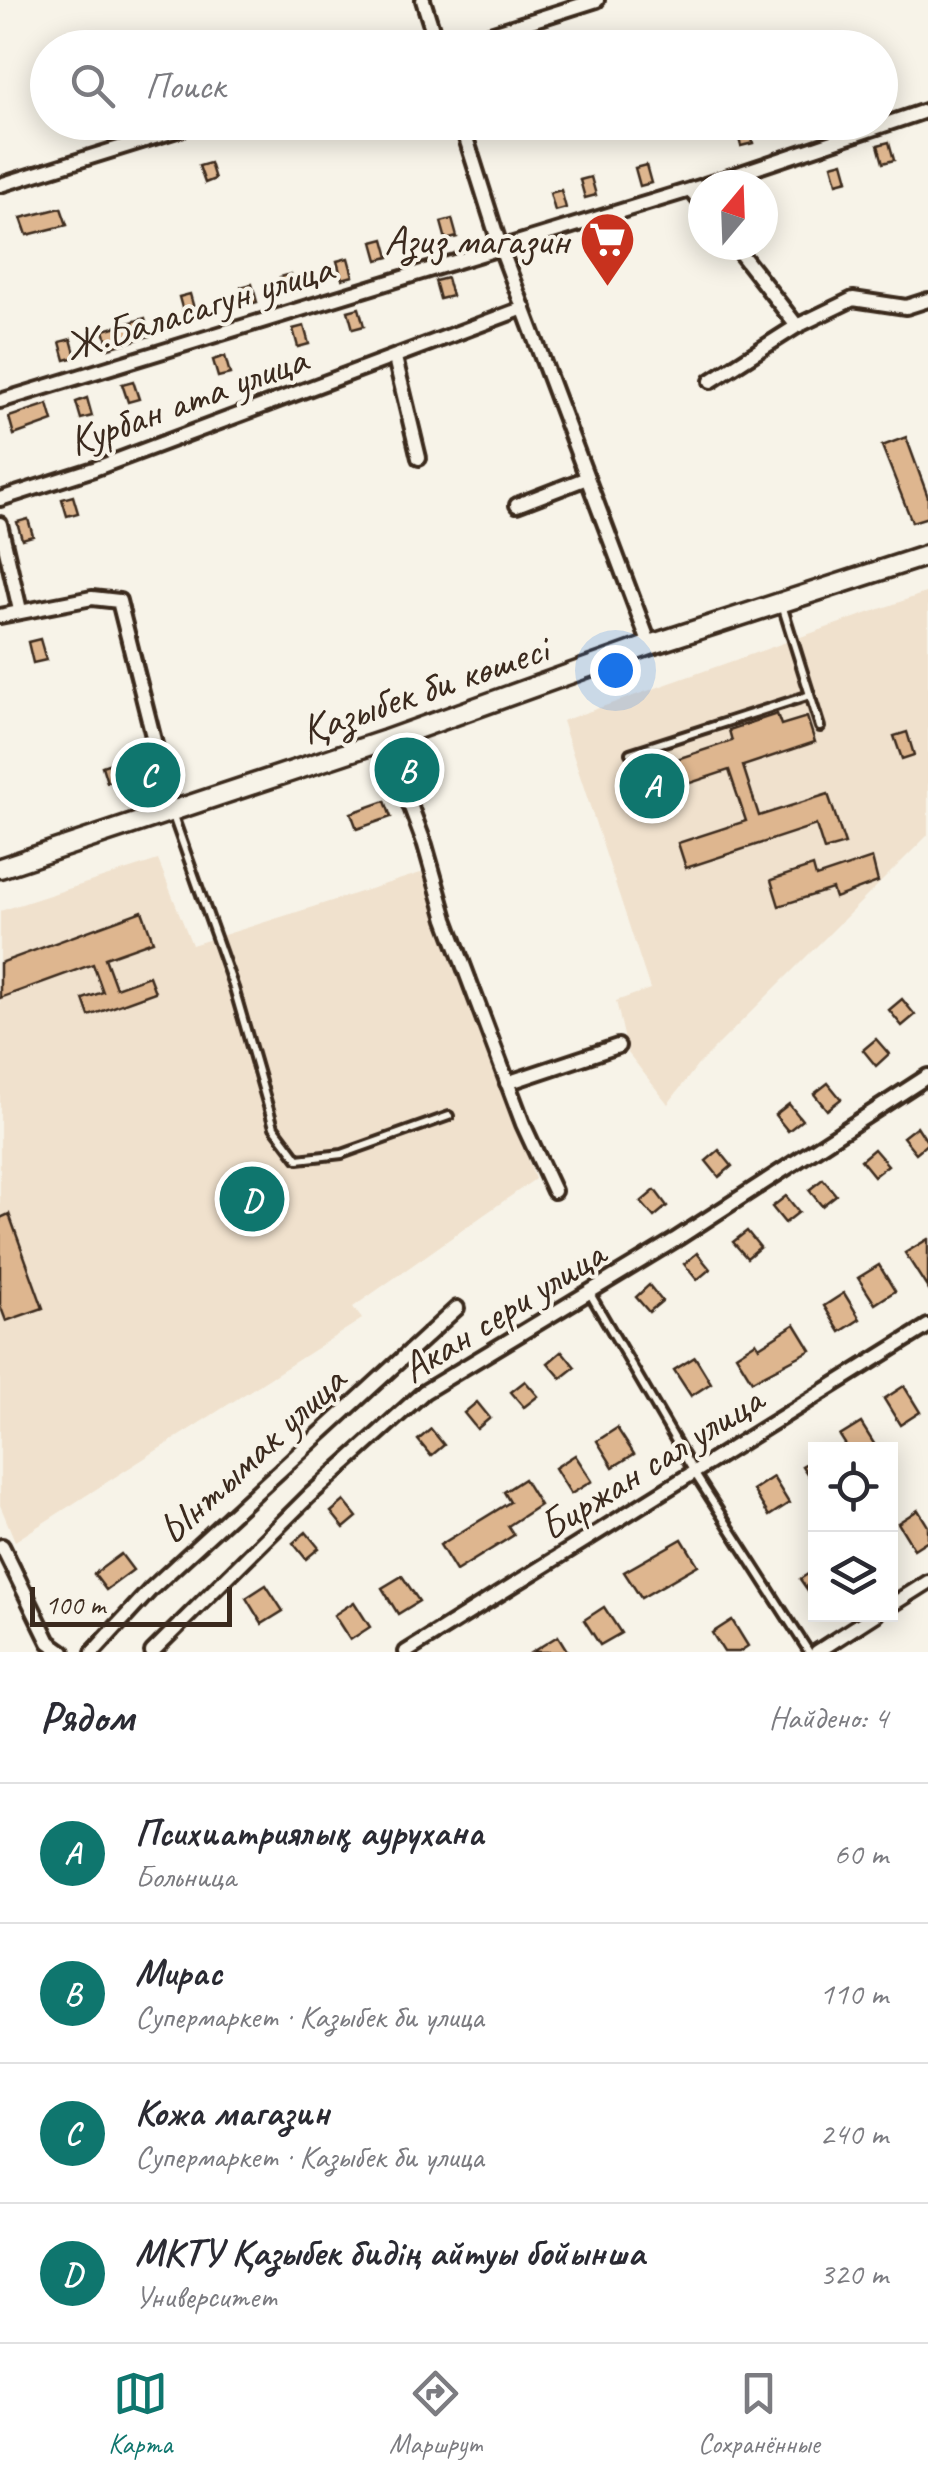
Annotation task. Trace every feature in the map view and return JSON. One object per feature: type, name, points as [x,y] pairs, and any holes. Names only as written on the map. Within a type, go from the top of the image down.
[{"type":"main road","name":"Қазыбек би көшесі","points":[[0,868],[386,740],[650,645],[928,555]]},
{"type":"street","points":[[422,0],[432,30]]},
{"type":"street","points":[[502,30],[596,0]]},
{"type":"street","name":"Ж.Баласагун улица","points":[[898,120],[928,110]]},
{"type":"street","points":[[0,185],[145,140]]},
{"type":"street","points":[[467,140],[500,246],[650,645]]},
{"type":"street","name":"Ж.Баласагун улица","points":[[750,170],[839,140]]},
{"type":"street","name":"Ж.Баласагун улица","points":[[0,401],[688,190]]},
{"type":"street","points":[[746,260],[797,326]]},
{"type":"street","points":[[711,381],[797,326],[853,300],[906,307],[928,300]]},
{"type":"street","name":"Курбан ата улица","points":[[0,499],[524,308]]},
{"type":"street","points":[[395,358],[419,458]]},
{"type":"street","points":[[517,505],[587,478]]},
{"type":"street","points":[[0,524],[20,610]]},
{"type":"street","points":[[0,616],[92,598],[118,601],[172,812]]},
{"type":"street","points":[[386,740],[508,1083],[554,1190]]},
{"type":"street","points":[[508,1083],[618,1046]]},
{"type":"street","name":"Акан сери улица","points":[[152,1652],[309,1496],[424,1392],[928,1076]]},
{"type":"street","name":"Ынтымак улица","points":[[93,1652],[152,1589],[456,1308]]},
{"type":"street","name":"Биржан сал улица","points":[[406,1652],[928,1326]]},
{"type":"street","points":[[2,1546],[49,1642],[63,1652]]},
{"type":"street","points":[[898,1601],[928,1582]]},
{"type":"street","points":[[817,1652],[864,1622]]},
{"type":"lane","points":[[782,604],[820,727]]},
{"type":"lane","points":[[630,753],[810,695]]},
{"type":"lane","points":[[172,812],[234,988],[274,1127],[298,1159],[342,1154],[449,1116]]},
{"type":"lane","points":[[589,1291],[695,1474],[809,1652]]},
{"type":"shaded area","points":[[928,592],[928,835],[697,1066],[668,1104],[628,1053],[616,1001],[650,989],[562,721]]},
{"type":"shaded area","points":[[158,860],[192,945],[427,871],[535,1179],[353,1307],[362,1319],[15,1541],[0,1505],[0,911]]},
{"type":"building","points":[[889,142],[894,160],[883,163],[878,145]]},
{"type":"building","points":[[843,162],[848,180],[837,183],[832,165]]},
{"type":"building","points":[[210,163],[215,179],[205,183],[199,166]]},
{"type":"building","points":[[646,165],[651,183],[640,186],[635,168]]},
{"type":"building","points":[[591,177],[596,195],[585,198],[580,180]]},
{"type":"building","points":[[561,190],[566,208],[555,211],[550,193]]},
{"type":"building","points":[[61,208],[67,225],[27,235],[21,218]]},
{"type":"building","points":[[452,219],[457,237],[446,240],[441,222]]},
{"type":"building","points":[[384,239],[389,257],[378,260],[373,242]]},
{"type":"building","points":[[348,258],[353,276],[342,279],[337,261]]},
{"type":"building","points":[[291,274],[296,291],[285,294],[280,277]]},
{"type":"building","points":[[447,278],[452,296],[440,299],[435,281]]},
{"type":"building","points":[[252,284],[257,302],[246,305],[241,287]]},
{"type":"building","points":[[190,294],[195,312],[184,315],[179,297]]},
{"type":"building","points":[[359,308],[364,326],[353,329],[348,311]]},
{"type":"building","points":[[145,318],[150,336],[109,348],[104,330]]},
{"type":"building","points":[[304,326],[309,344],[298,347],[293,329]]},
{"type":"building","points":[[71,339],[76,357],[65,360],[60,342]]},
{"type":"building","points":[[225,356],[230,374],[218,377],[213,360]]},
{"type":"building","points":[[133,381],[139,399],[128,402],[122,384]]},
{"type":"building","points":[[87,398],[92,416],[81,419],[76,402]]},
{"type":"building","points":[[48,404],[53,421],[14,435],[9,417]]},
{"type":"building","points":[[906,437],[928,497],[928,517],[912,522],[882,446]]},
{"type":"building","points":[[73,496],[78,513],[67,516],[62,499]]},
{"type":"building","points":[[28,519],[33,536],[22,539],[17,522]]},
{"type":"building","points":[[40,639],[46,660],[33,663],[28,642]]},
{"type":"building","points":[[777,714],[781,725],[807,717],[815,742],[743,766],[759,816],[828,794],[845,844],[824,850],[816,825],[686,868],[678,843],[746,821],[729,770],[627,804],[619,778],[732,741],[729,730]]},
{"type":"building","points":[[907,732],[914,755],[902,759],[894,736]]},
{"type":"building","points":[[137,754],[143,770],[107,782],[102,766]]},
{"type":"building","points":[[385,801],[391,817],[357,829],[351,813]]},
{"type":"building","points":[[872,858],[878,882],[835,898],[832,889],[779,906],[771,880],[813,866],[816,877]]},
{"type":"building","points":[[142,911],[153,941],[105,958],[116,988],[149,976],[155,992],[89,1016],[83,999],[103,992],[93,964],[0,998],[0,963]]},
{"type":"building","points":[[902,999],[915,1015],[902,1026],[889,1010]]},
{"type":"building","points":[[876,1039],[889,1054],[876,1066],[863,1050]]},
{"type":"building","points":[[828,1083],[841,1099],[827,1110],[814,1094]]},
{"type":"building","points":[[789,1104],[802,1120],[788,1131],[775,1115]]},
{"type":"building","points":[[917,1126],[928,1143],[916,1153],[903,1137]]},
{"type":"building","points":[[874,1149],[888,1165],[874,1176],[861,1160]]},
{"type":"building","points":[[719,1150],[732,1166],[719,1177],[706,1161]]},
{"type":"building","points":[[823,1179],[836,1195],[822,1206],[809,1190]]},
{"type":"building","points":[[655,1190],[667,1206],[654,1217],[641,1202]]},
{"type":"building","points":[[786,1196],[799,1212],[785,1223],[772,1207]]},
{"type":"building","points":[[9,1214],[43,1308],[6,1321],[0,1305],[0,1218]]},
{"type":"building","points":[[747,1231],[760,1247],[747,1258],[733,1242]]},
{"type":"building","points":[[928,1239],[928,1289],[905,1253]]},
{"type":"building","points":[[697,1253],[710,1269],[697,1280],[684,1264]]},
{"type":"building","points":[[879,1265],[895,1291],[875,1304],[858,1278]]},
{"type":"building","points":[[649,1285],[662,1301],[649,1312],[636,1297]]},
{"type":"building","points":[[844,1293],[860,1319],[840,1332],[824,1306]]},
{"type":"building","points":[[795,1324],[811,1350],[752,1381],[736,1355],[756,1342],[759,1347]]},
{"type":"building","points":[[562,1351],[575,1367],[561,1378],[548,1363]]},
{"type":"building","points":[[695,1357],[711,1383],[691,1396],[674,1370]]},
{"type":"building","points":[[525,1381],[538,1396],[524,1407],[511,1392]]},
{"type":"building","points":[[904,1386],[920,1412],[900,1425],[884,1399]]},
{"type":"building","points":[[477,1402],[490,1418],[477,1429],[464,1413]]},
{"type":"building","points":[[861,1423],[873,1442],[844,1442],[840,1436]]},
{"type":"building","points":[[617,1428],[634,1454],[613,1467],[597,1441]]},
{"type":"building","points":[[431,1429],[444,1445],[431,1456],[418,1440]]},
{"type":"building","points":[[575,1455],[592,1481],[571,1494],[555,1468]]},
{"type":"building","points":[[773,1477],[789,1503],[769,1516],[753,1490]]},
{"type":"building","points":[[524,1479],[540,1505],[508,1526],[514,1535],[456,1571],[440,1545],[510,1502],[504,1492]]},
{"type":"building","points":[[344,1501],[357,1517],[344,1528],[331,1512]]},
{"type":"building","points":[[918,1510],[928,1526],[928,1540],[914,1549],[898,1523]]},
{"type":"building","points":[[306,1532],[319,1548],[306,1559],[293,1543]]},
{"type":"building","points":[[682,1539],[698,1565],[641,1598],[624,1572]]},
{"type":"building","points":[[121,1554],[133,1570],[106,1590],[94,1574]]},
{"type":"building","points":[[808,1574],[808,1590],[800,1579]]},
{"type":"building","points":[[402,1576],[419,1601],[398,1614],[382,1588]]},
{"type":"building","points":[[266,1585],[283,1611],[262,1624],[246,1598]]},
{"type":"building","points":[[354,1602],[370,1627],[350,1640],[334,1615]]},
{"type":"building","points":[[604,1607],[621,1633],[600,1645],[584,1620]]},
{"type":"building","points":[[732,1620],[748,1646],[739,1652],[724,1652],[712,1633]]},
{"type":"building","points":[[558,1636],[568,1652],[532,1652]]},
{"type":"place","name":"Азиз магазин","points":[[608,288]]},
{"type":"place","name":"Мирас","points":[[407,770]]},
{"type":"place","name":"Кожа магазин","points":[[148,775]]},
{"type":"place","name":"Психиатриялық аурухана","points":[[652,786]]},
{"type":"place","name":"МКТУ Қазыбек бидің айтуы бойынша","points":[[252,1199]]}]
